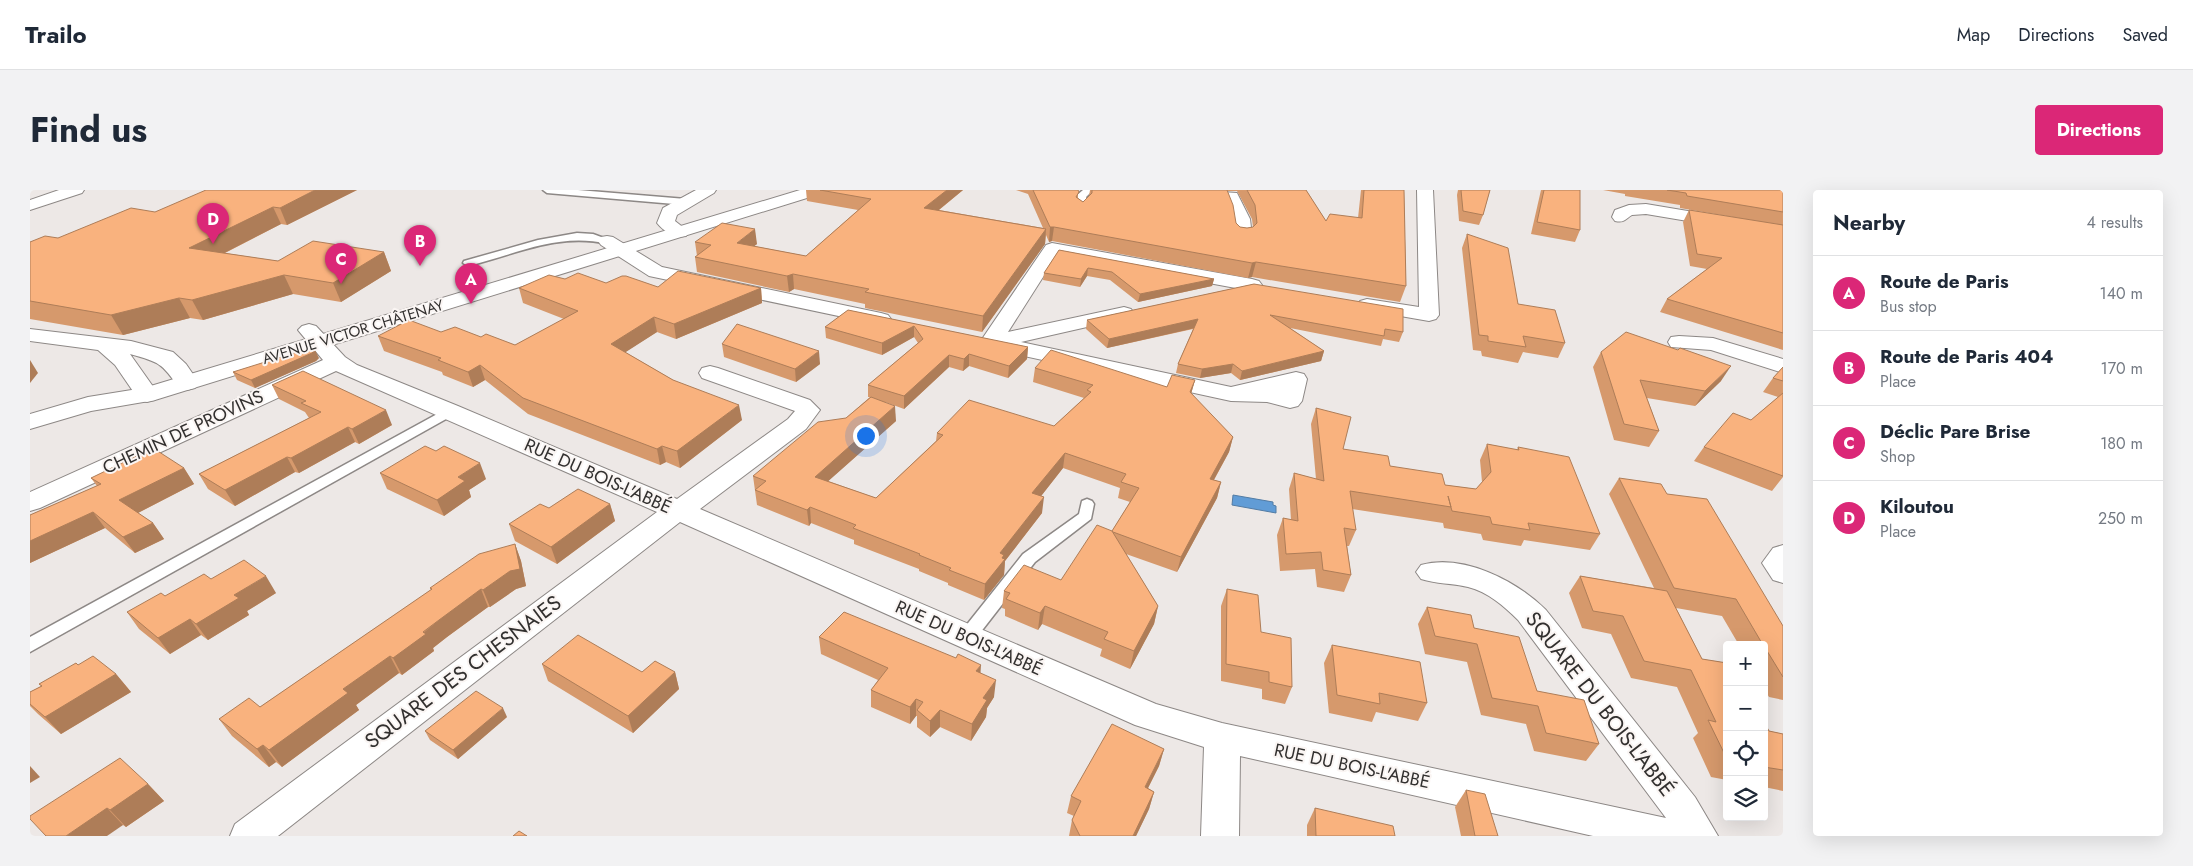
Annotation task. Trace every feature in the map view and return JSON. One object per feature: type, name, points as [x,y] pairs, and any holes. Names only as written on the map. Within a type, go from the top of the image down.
[{"type":"street","points":[[30,205],[71,190]]},
{"type":"street","points":[[673,228],[669,212],[708,190]]},
{"type":"street","name":"AVENUE VICTOR CHÂTENAY","points":[[673,228],[774,190]]},
{"type":"street","name":"AVENUE VICTOR CHÂTENAY","points":[[30,422],[182,376],[322,345],[614,246],[673,228],[817,190]]},
{"type":"street","points":[[1350,302],[1429,315],[1425,190]]},
{"type":"street","points":[[1176,196],[1229,194],[1241,219],[1243,236]]},
{"type":"street","points":[[1621,217],[1621,214],[1629,210],[1646,209],[1783,232]]},
{"type":"street","points":[[614,246],[656,272],[905,324]]},
{"type":"street","points":[[981,340],[1052,249],[1271,288]]},
{"type":"street","points":[[1203,296],[1252,285]]},
{"type":"street","points":[[981,340],[1146,308]]},
{"type":"street","points":[[30,335],[131,348],[160,355],[172,361],[182,376]]},
{"type":"street","points":[[981,340],[1231,394]]},
{"type":"street","points":[[1679,342],[1699,342],[1727,347],[1783,366]]},
{"type":"street","name":"RUE DU BOIS-L'ABBÉ","points":[[322,345],[349,370],[677,510],[1147,715],[1222,738],[1671,836]]},
{"type":"street","name":"CHEMIN DE PROVINS","points":[[30,502],[322,345]]},
{"type":"street","points":[[106,346],[123,360],[142,388]]},
{"type":"street","name":"SQUARE DES CHESNAIES","points":[[249,836],[677,510],[695,500],[796,424],[808,410],[802,405],[710,373]]},
{"type":"street","points":[[1783,555],[1777,563],[1783,573]]},
{"type":"street","name":"SQUARE DU BOIS-L'ABBÉ","points":[[1431,572],[1477,578],[1508,594],[1522,605],[1535,618],[1670,794],[1699,836]]},
{"type":"street","points":[[1220,836],[1222,738]]},
{"type":"lane","points":[[547,190],[686,202]]},
{"type":"lane","points":[[1081,211],[1084,206],[1081,196],[1096,190]]},
{"type":"lane","points":[[468,264],[548,241],[573,236],[599,237],[614,246]]},
{"type":"lane","points":[[30,645],[450,412]]},
{"type":"lane","points":[[967,637],[1029,558],[1086,516],[1087,504]]},
{"type":"water","points":[[1233,495],[1273,502],[1273,505],[1276,506],[1276,513],[1232,505]]},
{"type":"building","points":[[206,190],[315,190],[280,208],[273,207],[189,248],[278,261],[313,241],[384,252],[333,283],[284,275],[192,300],[179,298],[111,315],[30,301],[30,242],[45,236],[58,238],[131,208],[155,212]]},
{"type":"building","points":[[820,190],[947,190],[924,208],[1046,229],[983,316],[865,292],[869,289],[793,274],[787,276],[695,257],[711,245],[695,242],[722,223],[755,229],[737,243],[806,256],[871,199]]},
{"type":"building","points":[[1033,190],[1078,190],[1079,192],[1076,197],[1083,202],[1092,193],[1092,190],[1227,190],[1233,205],[1236,223],[1240,227],[1247,228],[1253,227],[1257,223],[1255,205],[1247,190],[1306,190],[1326,221],[1330,214],[1362,218],[1364,190],[1404,190],[1406,286],[1256,262],[1252,263],[1050,227]]},
{"type":"building","points":[[1461,190],[1490,190],[1483,215],[1463,211]]},
{"type":"building","points":[[1544,190],[1580,190],[1580,230],[1537,222]]},
{"type":"building","points":[[1667,190],[1783,190],[1783,212],[1687,196],[1686,193]]},
{"type":"building","points":[[1689,210],[1783,225],[1783,333],[1667,299],[1722,258],[1697,254]]},
{"type":"building","points":[[1467,234],[1508,248],[1518,304],[1555,310],[1565,343],[1523,336],[1526,347],[1488,341],[1488,336],[1479,335]]},
{"type":"building","points":[[1059,250],[1214,279],[1140,294],[1112,272],[1088,268],[1081,279],[1044,273]]},
{"type":"building","points":[[678,271],[761,288],[674,324],[654,317],[611,344],[673,380],[739,405],[677,451],[662,446],[657,449],[523,398],[480,365],[468,372],[438,360],[441,358],[378,336],[409,320],[441,332],[455,327],[481,337],[486,334],[515,345],[578,311],[519,288],[549,275],[565,279],[578,273],[606,283],[626,276],[658,287]]},
{"type":"building","points":[[1254,284],[1403,309],[1403,332],[1385,329],[1384,336],[1270,315],[1324,351],[1242,371],[1233,364],[1202,369],[1178,364],[1198,319],[1109,339],[1087,320]]},
{"type":"building","points":[[848,310],[1028,347],[1009,366],[969,354],[964,359],[949,355],[904,396],[868,385],[923,339],[914,326],[882,343],[825,327]]},
{"type":"building","points":[[737,324],[819,351],[795,369],[722,344]]},
{"type":"building","points":[[1626,332],[1731,366],[1705,391],[1640,380],[1659,431],[1624,424],[1601,352]]},
{"type":"building","points":[[313,347],[315,350],[312,353],[251,380],[233,372]]},
{"type":"building","points":[[1051,350],[1167,387],[1172,375],[1195,380],[1190,392],[1233,437],[1210,479],[1221,482],[1181,557],[1113,532],[1139,488],[1121,482],[1126,474],[1065,453],[1032,493],[1044,497],[1000,553],[1004,555],[1002,558],[1005,559],[985,584],[949,570],[951,568],[920,554],[853,528],[856,525],[810,507],[807,510],[755,490],[766,481],[753,476],[818,422],[846,418],[871,397],[895,406],[815,477],[876,498],[943,435],[937,433],[969,400],[1054,426],[1091,392],[1087,390],[1093,385],[1035,368]]},
{"type":"building","points":[[1783,367],[1783,381],[1773,378]]},
{"type":"building","points":[[303,371],[386,410],[352,429],[348,427],[291,458],[287,457],[225,490],[199,474],[321,412],[301,403],[306,401],[272,385]]},
{"type":"building","points":[[1783,393],[1783,476],[1704,447],[1733,413],[1751,420]]},
{"type":"building","points":[[1316,408],[1351,417],[1343,449],[1388,456],[1390,466],[1442,474],[1445,485],[1476,489],[1491,472],[1487,444],[1519,450],[1518,447],[1569,457],[1600,534],[1528,523],[1530,530],[1492,524],[1490,517],[1452,511],[1451,507],[1350,491],[1356,530],[1344,528],[1351,575],[1323,570],[1321,552],[1286,554],[1283,518],[1298,521],[1294,473],[1324,481]]},
{"type":"building","points":[[425,446],[436,451],[444,446],[480,463],[458,477],[465,481],[437,500],[380,473]]},
{"type":"building","points":[[153,448],[184,468],[119,500],[153,523],[123,537],[93,512],[30,541],[30,515],[101,484],[91,478]]},
{"type":"building","points":[[1619,478],[1661,484],[1667,494],[1707,499],[1783,626],[1783,677],[1768,653],[1768,641],[1761,641],[1736,599],[1674,588]]},
{"type":"building","points":[[578,489],[610,504],[551,547],[509,524],[540,504],[549,508]]},
{"type":"building","points":[[1097,525],[1112,531],[1158,606],[1134,651],[1104,639],[1108,632],[1045,606],[1040,613],[1006,599],[1010,593],[1004,591],[1024,565],[1061,580]]},
{"type":"building","points":[[515,544],[520,569],[510,571],[483,590],[481,589],[423,632],[426,634],[393,658],[390,656],[343,689],[348,693],[269,750],[263,745],[257,749],[219,719],[249,698],[260,707],[432,589],[430,588],[479,554]]},
{"type":"building","points":[[244,560],[266,576],[234,595],[239,598],[196,624],[190,619],[158,638],[127,612],[161,593],[165,596],[204,574],[211,579]]},
{"type":"building","points":[[1580,576],[1667,591],[1702,659],[1723,662],[1723,751],[1708,720],[1716,722],[1691,670],[1644,661],[1623,616],[1593,611]]},
{"type":"building","points":[[1227,589],[1258,595],[1261,632],[1291,638],[1292,687],[1269,682],[1269,672],[1226,664]]},
{"type":"building","points":[[1427,607],[1471,615],[1474,628],[1519,637],[1537,691],[1584,700],[1599,744],[1546,733],[1538,706],[1492,698],[1477,644],[1435,636]]},
{"type":"building","points":[[844,612],[956,658],[958,654],[981,665],[976,671],[996,680],[983,698],[987,700],[972,724],[940,710],[930,721],[917,710],[923,702],[916,699],[910,707],[871,690],[888,668],[819,637]]},
{"type":"building","points":[[578,635],[642,672],[655,661],[675,672],[628,716],[542,664]]},
{"type":"building","points":[[1332,645],[1420,662],[1427,703],[1379,693],[1380,704],[1337,695]]},
{"type":"building","points":[[93,656],[116,674],[45,717],[30,704],[30,692],[42,686],[39,684],[76,663],[78,665]]},
{"type":"building","points":[[476,691],[503,708],[453,750],[425,731]]},
{"type":"building","points":[[1112,724],[1164,749],[1145,787],[1154,792],[1133,836],[1080,836],[1072,820],[1081,801],[1071,796]]},
{"type":"building","points":[[1768,729],[1783,734],[1783,770],[1768,768]]},
{"type":"building","points":[[120,758],[148,784],[110,810],[107,808],[66,836],[46,836],[30,819],[30,816]]},
{"type":"building","points":[[1466,790],[1485,794],[1498,836],[1475,836]]},
{"type":"building","points":[[1315,808],[1393,826],[1395,836],[1316,836]]},
{"type":"building","points":[[519,831],[527,836],[513,836]]},
{"type":"place","name":"Kiloutou","points":[[213,244]]},
{"type":"place","name":"Route de Paris 404","points":[[420,266]]},
{"type":"place","name":"Déclic Pare Brise","points":[[341,284]]},
{"type":"place","name":"Route de Paris","points":[[471,304]]}]
